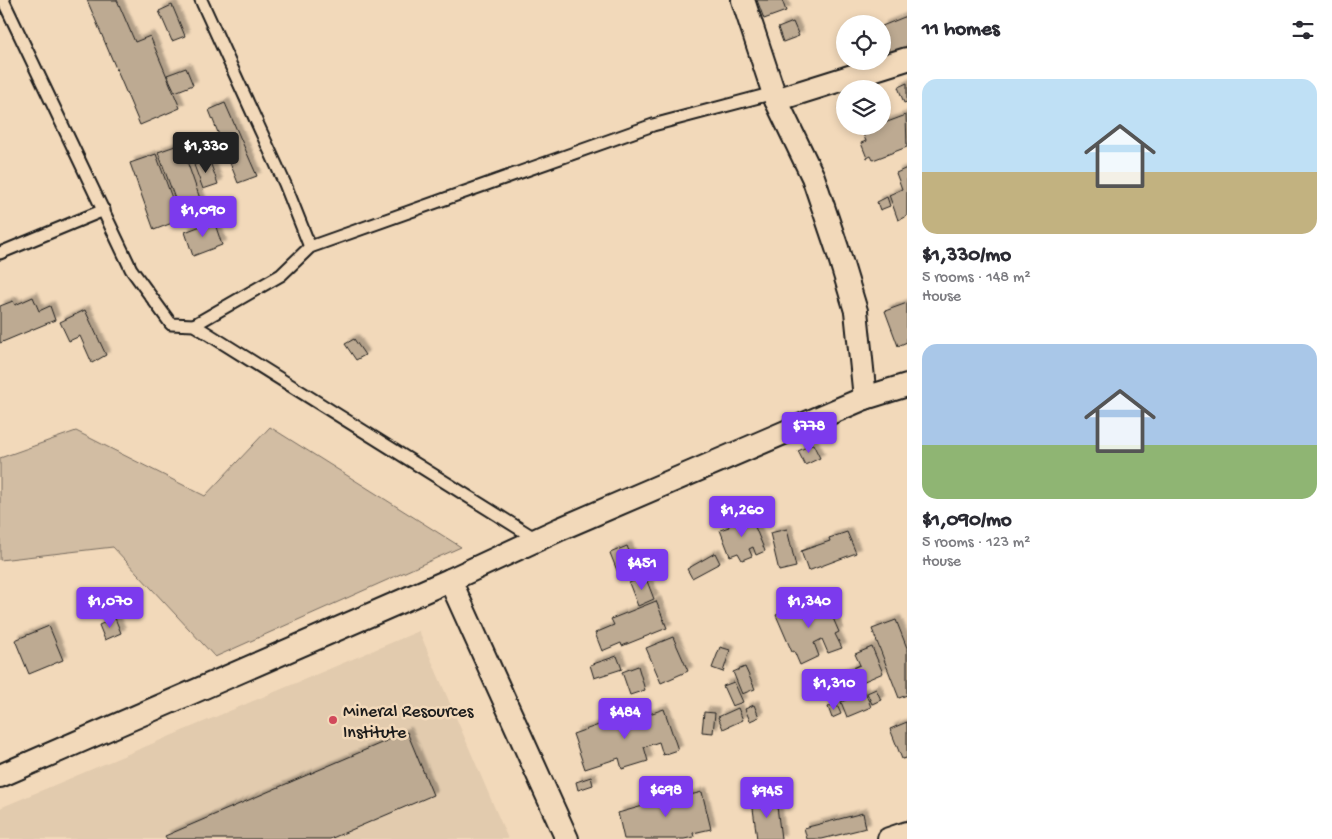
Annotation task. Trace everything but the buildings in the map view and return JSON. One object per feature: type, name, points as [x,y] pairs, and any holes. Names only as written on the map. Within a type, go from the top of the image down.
[{"type":"street","points":[[743,0],[775,96],[813,177],[856,311],[865,398]]},
{"type":"street","points":[[775,96],[907,59]]},
{"type":"street","points":[[0,776],[450,580],[536,539],[865,398],[907,385]]},
{"type":"street","points":[[450,580],[568,839]]},
{"type":"street","points":[[889,839],[907,832]]},
{"type":"lane","points":[[3,0],[131,269],[171,324],[194,325],[536,539]]},
{"type":"lane","points":[[201,0],[285,184],[310,247]]},
{"type":"lane","points":[[194,325],[281,275],[310,247],[653,125],[775,96]]},
{"type":"lane","points":[[0,253],[104,210]]},
{"type":"shaded area","points":[[270,427],[461,547],[215,657],[113,547],[0,560],[0,458],[76,431],[205,496]]},
{"type":"shaded area","name":"Mineral Resources Institute","points":[[419,631],[508,839],[0,839],[0,808]]},
{"type":"place","name":"Mineral Resources Institute","points":[[333,720]]}]
